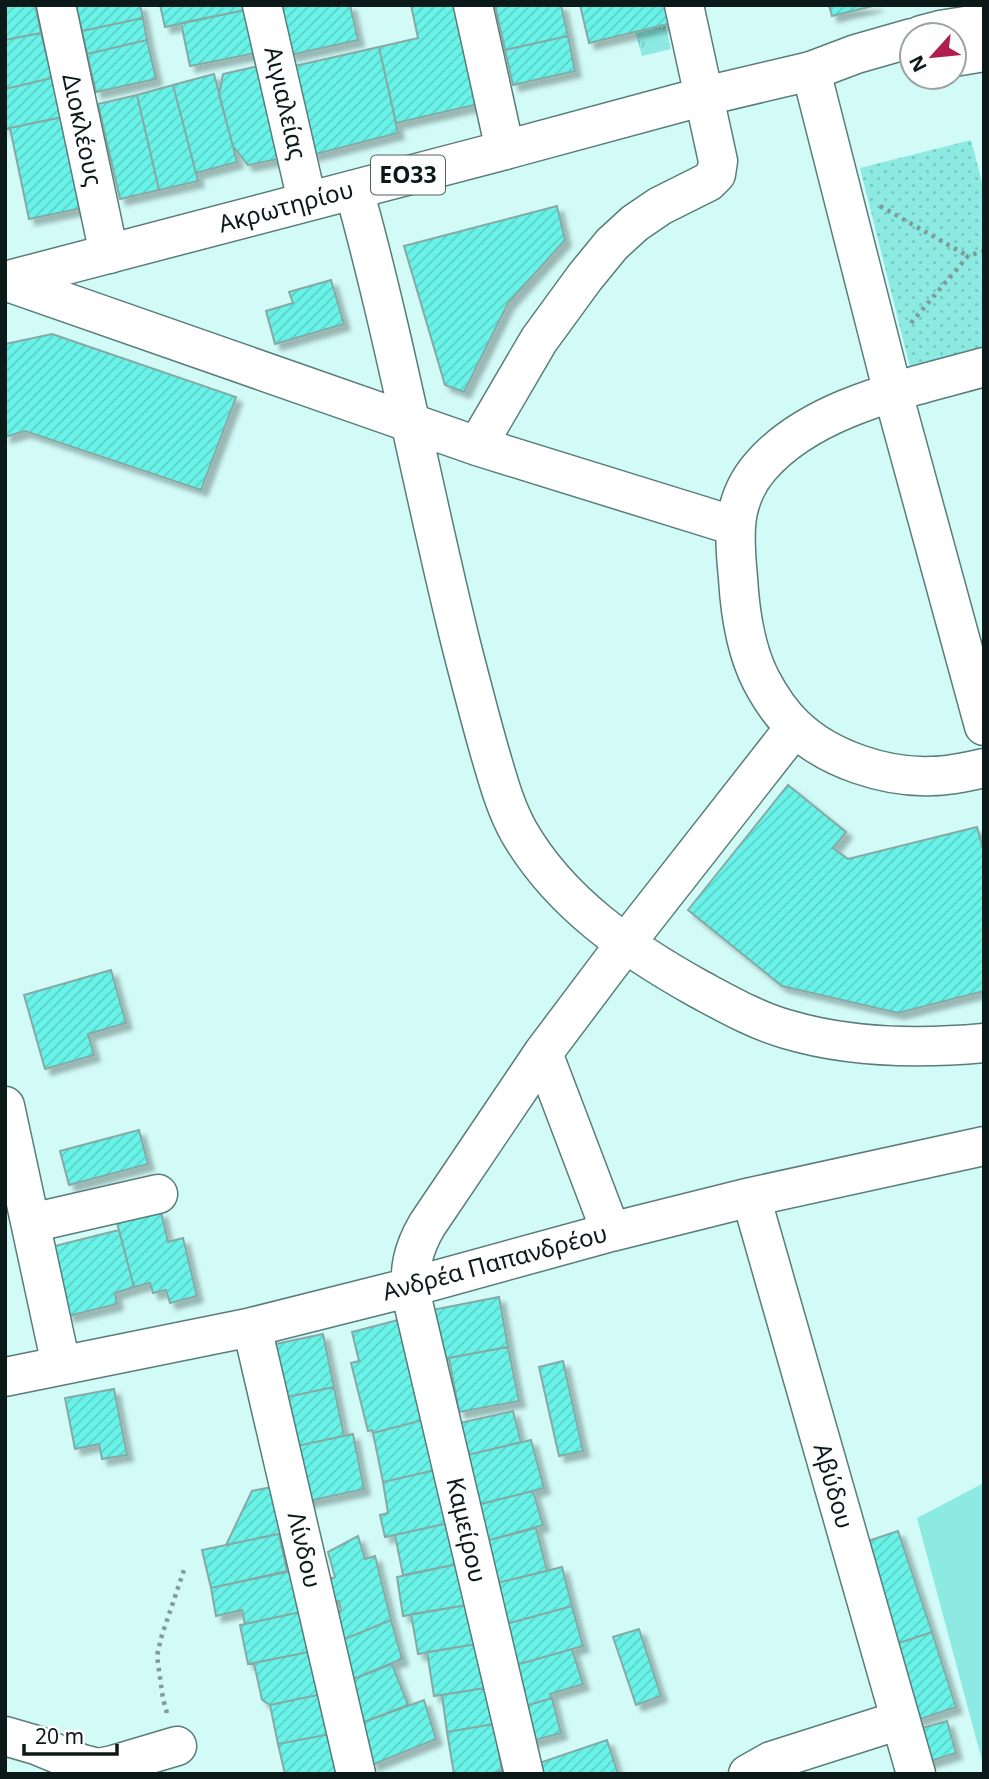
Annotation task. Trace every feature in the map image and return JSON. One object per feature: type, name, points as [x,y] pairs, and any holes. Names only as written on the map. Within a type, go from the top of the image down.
[{"type":"street","name":"Διοκλέους","points":[[56,5],[109,254]]},
{"type":"street","name":"Αιγιαλείας","points":[[262,5],[307,201]]},
{"type":"street","points":[[473,5],[505,150]]},
{"type":"street","points":[[477,446],[539,340],[612,244],[647,214],[708,182],[716,174],[718,161],[684,5]]},
{"type":"street","name":"Ακρωτηρίου","points":[[5,281],[705,96],[811,71],[898,42]]},
{"type":"street","name":"Ακρωτηρίου","points":[[811,71],[859,74],[898,67]]},
{"type":"street","points":[[811,71],[892,393],[984,726]]},
{"type":"street","points":[[354,190],[375,264],[427,504],[476,703],[507,807],[525,841],[558,884],[598,923],[625,944],[740,1011],[785,1029],[838,1040],[886,1045],[984,1043]]},
{"type":"street","points":[[5,281],[477,446],[735,526]]},
{"type":"street","points":[[984,367],[848,408],[814,425],[771,455],[752,477],[739,505],[735,526],[738,590],[748,646],[761,680],[795,727],[835,754],[883,771],[929,777],[984,768]]},
{"type":"street","name":"Καμείρου","points":[[524,1774],[422,1344],[411,1287],[412,1255],[418,1240],[543,1053],[795,727]]},
{"type":"street","points":[[543,1053],[611,1232]]},
{"type":"street","points":[[5,1105],[20,1202],[61,1365]]},
{"type":"street","name":"Ανδρέα Παπανδρέου","points":[[5,1377],[252,1327],[751,1197],[984,1146]]},
{"type":"street","points":[[20,1202],[158,1194]]},
{"type":"street","name":"Αβύδου","points":[[751,1197],[916,1774]]},
{"type":"street","name":"Λίνδου","points":[[252,1327],[356,1774]]},
{"type":"street","points":[[748,1774],[771,1761],[900,1720]]},
{"type":"street","points":[[5,1736],[36,1745],[80,1769],[105,1767],[177,1746]]},
{"type":"path","points":[[878,205],[968,256]]},
{"type":"path","points":[[910,325],[968,256],[984,251]]},
{"type":"path","points":[[177,1746],[163,1699],[157,1656],[185,1567]]},
{"type":"green space","points":[[665,24],[671,49],[642,56],[635,31]]},
{"type":"green space","points":[[971,140],[984,190],[984,348],[910,367],[860,168]]},
{"type":"green space","points":[[984,1483],[984,1768],[917,1518]]},
{"type":"building","points":[[5,5],[35,5],[41,33],[5,40]]},
{"type":"building","points":[[76,5],[140,5],[143,18],[82,31]]},
{"type":"building","points":[[160,5],[249,5],[250,9],[165,27]]},
{"type":"building","points":[[279,5],[350,5],[358,40],[290,55]]},
{"type":"building","points":[[411,5],[461,5],[483,103],[396,123],[379,47],[418,38]]},
{"type":"building","points":[[495,5],[561,5],[568,36],[505,50]]},
{"type":"building","points":[[580,5],[668,5],[672,23],[589,43]]},
{"type":"building","points":[[829,5],[877,5],[832,16]]},
{"type":"building","points":[[250,9],[261,52],[190,66],[181,23]]},
{"type":"building","points":[[143,18],[147,40],[87,54],[82,31]]},
{"type":"building","points":[[41,33],[52,78],[5,89],[5,40]]},
{"type":"building","points":[[568,36],[575,71],[513,85],[505,50]]},
{"type":"building","points":[[147,40],[156,79],[96,92],[87,54]]},
{"type":"building","points":[[379,47],[398,133],[312,155],[290,67]]},
{"type":"building","points":[[263,65],[283,158],[248,165],[233,146],[219,95],[223,74]]},
{"type":"building","points":[[214,74],[237,162],[196,173],[173,85]]},
{"type":"building","points":[[52,78],[62,117],[5,129],[5,89]]},
{"type":"building","points":[[173,85],[198,181],[159,190],[137,95]]},
{"type":"building","points":[[137,95],[159,190],[120,199],[98,104]]},
{"type":"building","points":[[68,116],[87,207],[29,219],[10,128]]},
{"type":"building","points":[[557,206],[565,240],[508,303],[464,392],[445,385],[404,246]]},
{"type":"building","points":[[331,280],[344,324],[275,344],[266,311],[293,303],[289,292]]},
{"type":"building","points":[[52,334],[236,397],[201,490],[25,431],[5,437],[5,344]]},
{"type":"building","points":[[788,785],[846,832],[833,848],[848,859],[977,827],[984,853],[984,991],[898,1013],[782,986],[688,910]]},
{"type":"building","points":[[111,970],[126,1023],[88,1034],[94,1055],[45,1069],[24,995]]},
{"type":"building","points":[[139,1130],[148,1164],[69,1185],[60,1151]]},
{"type":"building","points":[[161,1212],[168,1242],[183,1238],[197,1296],[170,1303],[166,1290],[153,1293],[150,1283],[134,1287],[117,1223]]},
{"type":"building","points":[[119,1230],[134,1287],[115,1293],[117,1304],[68,1316],[51,1247]]},
{"type":"building","points":[[499,1297],[508,1347],[437,1360],[427,1311]]},
{"type":"building","points":[[398,1320],[423,1420],[373,1433],[372,1430],[368,1431],[351,1363],[359,1361],[352,1332]]},
{"type":"building","points":[[323,1334],[334,1387],[282,1398],[271,1345]]},
{"type":"building","points":[[508,1347],[519,1401],[459,1412],[449,1358]]},
{"type":"building","points":[[563,1361],[583,1451],[559,1456],[539,1367]]},
{"type":"building","points":[[334,1387],[344,1436],[292,1447],[282,1398]]},
{"type":"building","points":[[114,1389],[127,1455],[102,1459],[99,1444],[75,1449],[65,1398]]},
{"type":"building","points":[[513,1411],[521,1442],[459,1457],[451,1425]]},
{"type":"building","points":[[423,1420],[436,1470],[383,1482],[373,1433]]},
{"type":"building","points":[[353,1434],[364,1489],[304,1502],[292,1447]]},
{"type":"building","points":[[531,1440],[544,1488],[477,1505],[459,1457]]},
{"type":"building","points":[[436,1470],[449,1523],[385,1537],[380,1515],[388,1513],[383,1482]]},
{"type":"building","points":[[282,1485],[292,1531],[226,1545],[252,1491]]},
{"type":"building","points":[[533,1491],[543,1525],[486,1541],[477,1505]]},
{"type":"building","points":[[449,1523],[458,1564],[403,1575],[395,1535]]},
{"type":"building","points":[[536,1528],[547,1571],[489,1585],[486,1541]]},
{"type":"building","points":[[898,1531],[932,1632],[893,1645],[859,1544]]},
{"type":"building","points":[[279,1534],[287,1571],[211,1588],[202,1550]]},
{"type":"building","points":[[358,1536],[365,1559],[375,1556],[391,1620],[340,1641],[332,1613],[341,1611],[339,1601],[331,1603],[325,1580],[335,1577],[328,1552]]},
{"type":"building","points":[[458,1564],[468,1605],[403,1616],[397,1577]]},
{"type":"building","points":[[562,1567],[572,1606],[499,1626],[489,1585]]},
{"type":"building","points":[[301,1569],[310,1610],[245,1624],[242,1610],[216,1616],[211,1588]]},
{"type":"building","points":[[468,1605],[477,1644],[418,1654],[411,1614]]},
{"type":"building","points":[[572,1606],[583,1646],[509,1667],[499,1626]]},
{"type":"building","points":[[310,1610],[319,1650],[248,1664],[240,1625]]},
{"type":"building","points":[[391,1620],[402,1659],[351,1680],[340,1641]]},
{"type":"building","points":[[639,1629],[661,1696],[636,1705],[613,1637]]},
{"type":"building","points":[[932,1632],[956,1707],[917,1720],[893,1645]]},
{"type":"building","points":[[477,1644],[485,1688],[434,1696],[427,1652]]},
{"type":"building","points":[[572,1649],[583,1684],[550,1694],[552,1698],[519,1708],[509,1667]]},
{"type":"building","points":[[319,1650],[327,1693],[270,1705],[262,1700],[254,1663]]},
{"type":"building","points":[[392,1664],[408,1705],[364,1722],[351,1680]]},
{"type":"building","points":[[485,1688],[494,1724],[447,1732],[442,1695]]},
{"type":"building","points":[[327,1693],[336,1733],[278,1744],[270,1705]]},
{"type":"building","points":[[552,1698],[561,1733],[528,1742],[519,1708]]},
{"type":"building","points":[[424,1700],[436,1739],[372,1765],[361,1725]]},
{"type":"building","points":[[947,1721],[956,1753],[924,1763],[915,1730]]},
{"type":"building","points":[[494,1724],[502,1771],[454,1774],[447,1732]]},
{"type":"building","points":[[336,1733],[345,1774],[285,1774],[278,1744]]},
{"type":"building","points":[[607,1740],[618,1774],[543,1774],[539,1763]]}]
